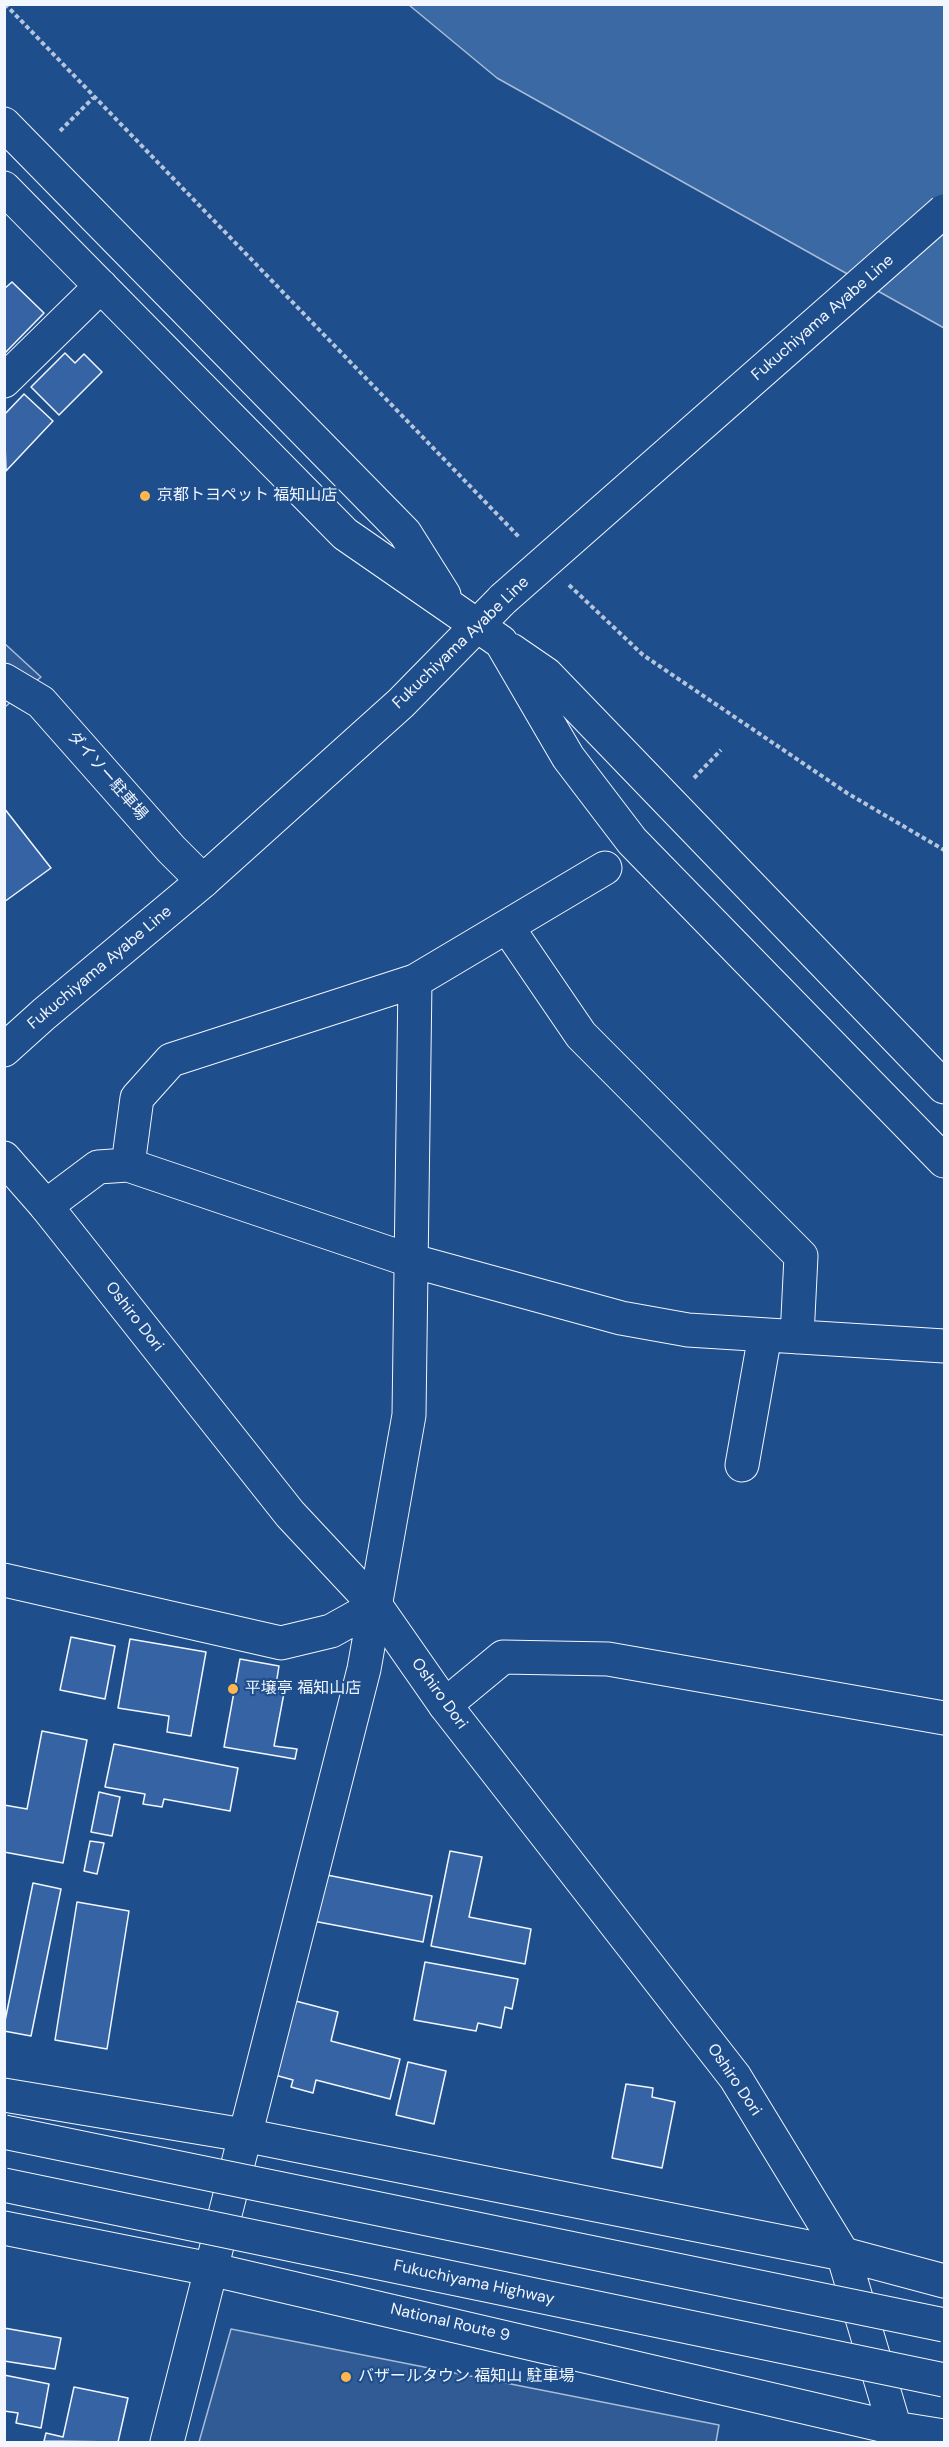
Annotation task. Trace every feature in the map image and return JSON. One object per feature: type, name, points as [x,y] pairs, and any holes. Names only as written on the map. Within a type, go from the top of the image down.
[{"type":"main road","points":[[4,124],[405,533],[476,624],[568,757],[632,841],[945,1161]]},
{"type":"main road","points":[[4,188],[345,534],[546,675],[945,1087]]},
{"type":"main road","name":"Fukuchiyama Ayabe Line","points":[[4,1050],[203,881],[401,702],[503,599],[945,212]]},
{"type":"main road","points":[[4,381],[101,286]]},
{"type":"main road","name":"ダイソー駐車場","points":[[4,680],[41,702],[171,849],[203,881]]},
{"type":"main road","points":[[128,1164],[137,1098],[171,1060],[415,981],[508,928],[605,868]]},
{"type":"main road","points":[[508,928],[581,1035],[801,1256],[781,1336],[742,1465]]},
{"type":"main road","points":[[167,2442],[364,1669],[409,1415],[409,1260],[415,981]]},
{"type":"main road","name":"Oshiro Dori","points":[[4,1158],[46,1206],[290,1514],[376,1606],[445,1705],[735,2077],[843,2254],[896,2435]]},
{"type":"main road","points":[[46,1206],[98,1167],[128,1164],[409,1260],[621,1318],[688,1330],[945,1346]]},
{"type":"main road","points":[[4,1580],[281,1643],[331,1631],[376,1606]]},
{"type":"main road","points":[[445,1705],[502,1657],[608,1659],[945,1718]]},
{"type":"main road","points":[[4,2095],[244,2135],[843,2254],[945,2281]]},
{"type":"main road","points":[[4,2132],[945,2325]]},
{"type":"main road","name":"Fukuchiyama Highway","points":[[4,2185],[945,2380]]},
{"type":"main road","name":"National Route 9","points":[[4,2228],[210,2268],[896,2435],[945,2436]]},
{"type":"path","points":[[5,4],[525,543]]},
{"type":"path","points":[[567,583],[643,655],[847,793],[945,850]]},
{"type":"shaded area","points":[[409,5],[944,5],[944,328],[497,78]]},
{"type":"shaded area","points":[[4,643],[41,677],[5,707],[4,707]]},
{"type":"shaded area","name":"バザールタウン 福知山 駐車場","points":[[231,2329],[719,2425],[716,2442],[199,2442]]},
{"type":"building","points":[[12,282],[44,313],[5,353],[4,289]]},
{"type":"building","points":[[65,353],[75,363],[84,354],[102,372],[59,415],[31,387]]},
{"type":"building","points":[[24,394],[53,421],[6,471],[4,415]]},
{"type":"building","points":[[4,808],[51,868],[4,902]]},
{"type":"building","points":[[71,1637],[115,1646],[105,1699],[60,1690]]},
{"type":"building","points":[[130,1639],[206,1652],[191,1736],[167,1732],[169,1716],[118,1708]]},
{"type":"building","points":[[240,1659],[279,1666],[275,1691],[284,1693],[274,1746],[297,1749],[295,1759],[224,1747]]},
{"type":"building","points":[[42,1731],[87,1740],[63,1863],[4,1852],[4,1805],[27,1809]]},
{"type":"building","points":[[114,1744],[238,1768],[230,1811],[164,1799],[162,1807],[143,1804],[145,1794],[105,1787]]},
{"type":"building","points":[[99,1792],[120,1797],[112,1836],[91,1832]]},
{"type":"building","points":[[90,1841],[104,1843],[97,1874],[84,1871]]},
{"type":"building","points":[[450,1851],[482,1857],[469,1917],[531,1929],[525,1964],[431,1946]]},
{"type":"building","points":[[317,1873],[432,1896],[423,1942],[308,1920]]},
{"type":"building","points":[[33,1883],[61,1889],[31,2036],[4,2031],[4,2026]]},
{"type":"building","points":[[77,1902],[129,1911],[107,2049],[55,2040]]},
{"type":"building","points":[[425,1962],[518,1979],[512,2009],[505,2007],[501,2028],[478,2023],[476,2031],[414,2020]]},
{"type":"building","points":[[284,1998],[338,2012],[331,2041],[400,2059],[390,2099],[316,2080],[313,2093],[291,2087],[293,2080],[264,2072]]},
{"type":"building","points":[[408,2062],[446,2071],[434,2124],[396,2115]]},
{"type":"building","points":[[626,2084],[653,2088],[652,2097],[675,2102],[662,2168],[612,2158]]},
{"type":"building","points":[[4,2328],[61,2338],[55,2369],[4,2361]]},
{"type":"building","points":[[4,2375],[49,2384],[41,2428],[16,2423],[18,2413],[4,2411]]},
{"type":"building","points":[[74,2387],[128,2398],[118,2442],[44,2441],[46,2433],[63,2437]]},
{"type":"place","name":"京都トヨペット 福知山店","points":[[145,496]]},
{"type":"place","name":"平壌亭 福知山店","points":[[233,1689]]},
{"type":"place","name":"バザールタウン 福知山 駐車場","points":[[346,2377]]}]
